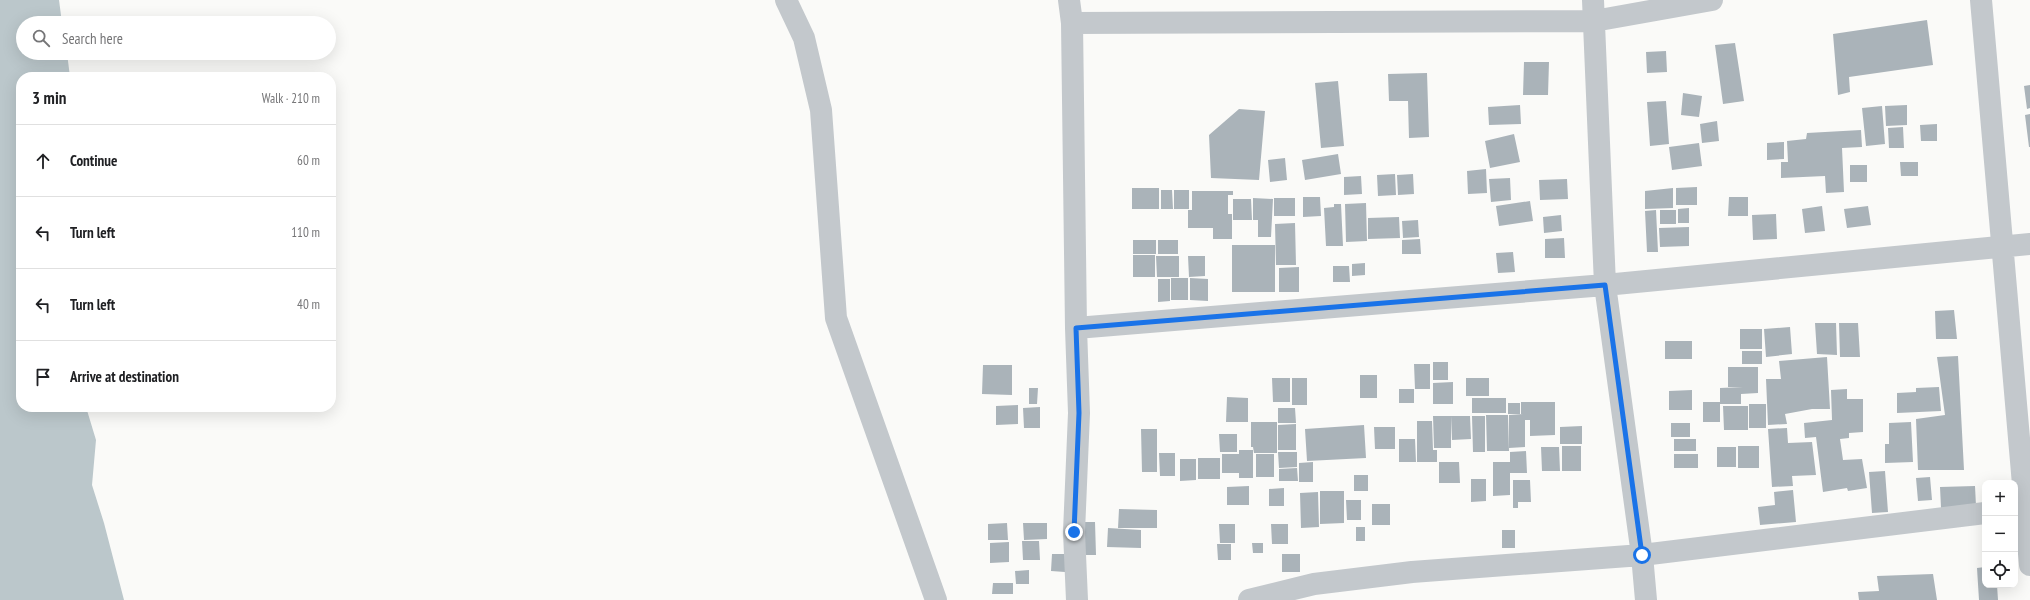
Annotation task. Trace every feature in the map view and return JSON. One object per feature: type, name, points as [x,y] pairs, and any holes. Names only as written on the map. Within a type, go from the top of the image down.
[{"type":"street","points":[[786,0],[804,38],[821,110],[836,318],[936,600]]},
{"type":"street","points":[[1069,0],[1072,23],[1076,328],[1079,413],[1074,532],[1078,600]]},
{"type":"street","points":[[1072,23],[1594,11],[1712,0]]},
{"type":"street","points":[[1981,0],[2003,246],[2023,509],[2030,565]]},
{"type":"street","points":[[1594,11],[1605,285],[1642,555],[1646,600]]},
{"type":"street","points":[[1076,328],[1605,285],[2030,244]]},
{"type":"street","points":[[1249,600],[1314,584],[1412,572],[1642,555],[1982,513]]},
{"type":"shaded area","points":[[0,0],[59,0],[61,16],[16,16],[16,60],[68,60],[69,72],[16,72],[16,412],[88,412],[96,440],[92,485],[104,523],[124,600],[0,600]]},
{"type":"building","points":[[1927,20],[1933,65],[1849,77],[1850,92],[1838,95],[1833,34]]},
{"type":"building","points":[[1735,43],[1744,101],[1723,104],[1715,45]]},
{"type":"building","points":[[1666,51],[1667,72],[1647,73],[1646,52]]},
{"type":"building","points":[[1524,62],[1549,62],[1548,95],[1523,95]]},
{"type":"building","points":[[1427,73],[1429,137],[1409,138],[1408,101],[1389,101],[1388,74]]},
{"type":"building","points":[[1338,81],[1344,146],[1321,148],[1315,83]]},
{"type":"building","points":[[2030,85],[2030,108],[2027,109],[2024,86]]},
{"type":"building","points":[[1683,93],[1702,96],[1699,117],[1681,115]]},
{"type":"building","points":[[1666,101],[1669,144],[1650,146],[1647,102]]},
{"type":"building","points":[[1520,105],[1521,124],[1489,125],[1488,107]]},
{"type":"building","points":[[1907,105],[1907,125],[1886,126],[1885,106]]},
{"type":"building","points":[[1882,106],[1885,144],[1866,146],[1862,108]]},
{"type":"building","points":[[1239,109],[1265,111],[1259,180],[1211,178],[1209,135]]},
{"type":"building","points":[[2030,114],[2030,147],[2029,147],[2025,115]]},
{"type":"building","points":[[1717,121],[1719,141],[1702,143],[1700,124]]},
{"type":"building","points":[[1937,124],[1937,141],[1921,141],[1920,125]]},
{"type":"building","points":[[1903,127],[1904,148],[1889,148],[1888,128]]},
{"type":"building","points":[[1861,130],[1862,147],[1842,148],[1844,192],[1826,193],[1825,176],[1781,178],[1781,162],[1788,162],[1787,141],[1806,139],[1807,133]]},
{"type":"building","points":[[1514,134],[1520,162],[1490,168],[1485,141]]},
{"type":"building","points":[[1784,142],[1784,159],[1767,160],[1767,143]]},
{"type":"building","points":[[1699,143],[1702,166],[1672,170],[1669,147]]},
{"type":"building","points":[[1338,154],[1341,174],[1305,180],[1302,160]]},
{"type":"building","points":[[1285,158],[1287,180],[1270,182],[1268,160]]},
{"type":"building","points":[[1900,162],[1918,162],[1918,176],[1901,176]]},
{"type":"building","points":[[1850,165],[1867,165],[1867,182],[1850,182]]},
{"type":"building","points":[[1486,169],[1487,193],[1468,194],[1467,171]]},
{"type":"building","points":[[1395,174],[1396,195],[1378,196],[1377,175]]},
{"type":"building","points":[[1413,174],[1414,194],[1398,195],[1397,175]]},
{"type":"building","points":[[1361,176],[1362,194],[1344,195],[1344,177]]},
{"type":"building","points":[[1510,178],[1511,200],[1491,202],[1489,179]]},
{"type":"building","points":[[1567,179],[1568,199],[1540,200],[1539,180]]},
{"type":"building","points":[[1697,187],[1697,205],[1676,205],[1676,188]]},
{"type":"building","points":[[1132,188],[1159,188],[1159,209],[1132,209]]},
{"type":"building","points":[[1673,188],[1673,208],[1645,209],[1645,191]]},
{"type":"building","points":[[1161,190],[1172,190],[1173,209],[1161,209]]},
{"type":"building","points":[[1174,190],[1189,190],[1189,209],[1174,209]]},
{"type":"building","points":[[1192,191],[1233,191],[1233,195],[1228,195],[1228,214],[1232,214],[1232,239],[1213,239],[1213,228],[1188,228],[1188,210],[1192,210]]},
{"type":"building","points":[[1303,197],[1320,197],[1321,216],[1303,217]]},
{"type":"building","points":[[1729,197],[1748,197],[1748,216],[1728,216]]},
{"type":"building","points":[[1253,198],[1273,199],[1271,237],[1258,237],[1258,220],[1253,220]]},
{"type":"building","points":[[1274,198],[1295,198],[1295,216],[1274,216]]},
{"type":"building","points":[[1233,199],[1251,199],[1252,220],[1233,220]]},
{"type":"building","points":[[1530,201],[1533,221],[1499,226],[1496,206]]},
{"type":"building","points":[[1366,203],[1367,241],[1346,242],[1345,204]]},
{"type":"building","points":[[1334,204],[1341,204],[1343,246],[1326,246],[1324,208],[1334,207]]},
{"type":"building","points":[[1822,206],[1825,231],[1805,233],[1802,209]]},
{"type":"building","points":[[1868,206],[1871,225],[1847,228],[1844,209]]},
{"type":"building","points":[[1689,208],[1689,223],[1678,223],[1678,209]]},
{"type":"building","points":[[1656,210],[1658,252],[1647,252],[1645,211]]},
{"type":"building","points":[[1660,210],[1676,210],[1676,224],[1660,224]]},
{"type":"building","points":[[1776,214],[1777,239],[1753,240],[1752,215]]},
{"type":"building","points":[[1561,215],[1562,231],[1544,233],[1543,217]]},
{"type":"building","points":[[1399,217],[1400,238],[1368,239],[1368,218]]},
{"type":"building","points":[[1418,220],[1419,237],[1403,238],[1402,221]]},
{"type":"building","points":[[1295,223],[1296,265],[1276,265],[1275,224]]},
{"type":"building","points":[[1689,227],[1689,246],[1660,247],[1659,228]]},
{"type":"building","points":[[1564,238],[1565,258],[1545,258],[1545,239]]},
{"type":"building","points":[[1420,239],[1421,254],[1402,254],[1402,240]]},
{"type":"building","points":[[1133,240],[1156,240],[1156,254],[1133,254]]},
{"type":"building","points":[[1158,240],[1178,240],[1178,254],[1158,254]]},
{"type":"building","points":[[1232,245],[1275,245],[1275,292],[1232,292]]},
{"type":"building","points":[[1513,252],[1515,272],[1498,273],[1496,253]]},
{"type":"building","points":[[1133,255],[1155,255],[1155,277],[1133,277]]},
{"type":"building","points":[[1156,256],[1179,256],[1179,277],[1157,277]]},
{"type":"building","points":[[1188,256],[1205,256],[1205,276],[1189,277]]},
{"type":"building","points":[[1365,263],[1365,275],[1352,276],[1352,264]]},
{"type":"building","points":[[1333,266],[1349,266],[1350,282],[1333,282]]},
{"type":"building","points":[[1299,267],[1299,292],[1279,292],[1279,268]]},
{"type":"building","points":[[1171,278],[1188,278],[1188,300],[1171,300]]},
{"type":"building","points":[[1190,278],[1208,279],[1208,301],[1190,300]]},
{"type":"building","points":[[1158,279],[1170,279],[1170,301],[1158,302]]},
{"type":"building","points":[[1954,310],[1957,339],[1936,339],[1935,311]]},
{"type":"building","points":[[1815,323],[1836,323],[1837,355],[1817,354]]},
{"type":"building","points":[[1839,323],[1858,323],[1860,357],[1840,357]]},
{"type":"building","points":[[1790,327],[1792,354],[1766,357],[1764,329]]},
{"type":"building","points":[[1740,329],[1762,329],[1762,349],[1740,349]]},
{"type":"building","points":[[1665,341],[1692,341],[1692,359],[1665,359]]},
{"type":"building","points":[[1742,351],[1762,351],[1762,364],[1742,364]]},
{"type":"building","points":[[1958,356],[1964,470],[1918,470],[1916,419],[1945,415],[1937,357]]},
{"type":"building","points":[[1827,357],[1830,409],[1812,409],[1785,414],[1787,424],[1768,425],[1766,379],[1781,379],[1779,361]]},
{"type":"building","points":[[1433,362],[1448,362],[1448,380],[1433,380]]},
{"type":"building","points":[[1414,364],[1430,364],[1430,389],[1415,389]]},
{"type":"building","points":[[983,365],[1012,365],[1012,395],[982,394]]},
{"type":"building","points":[[1728,367],[1758,367],[1758,393],[1741,394],[1741,404],[1720,404],[1720,422],[1703,422],[1703,402],[1720,402],[1720,388],[1743,387],[1728,387]]},
{"type":"building","points":[[1360,375],[1377,375],[1377,398],[1360,398]]},
{"type":"building","points":[[1272,378],[1290,378],[1290,402],[1273,402]]},
{"type":"building","points":[[1292,378],[1307,378],[1307,405],[1292,405]]},
{"type":"building","points":[[1466,378],[1489,378],[1489,396],[1466,396]]},
{"type":"building","points":[[1453,382],[1453,404],[1433,404],[1433,383]]},
{"type":"building","points":[[1939,387],[1941,411],[1897,413],[1897,393],[1916,392],[1916,388]]},
{"type":"building","points":[[1029,388],[1038,388],[1037,404],[1029,404]]},
{"type":"building","points":[[1399,389],[1414,389],[1414,403],[1399,403]]},
{"type":"building","points":[[1847,389],[1847,399],[1863,399],[1863,432],[1849,433],[1849,438],[1840,439],[1843,460],[1862,459],[1867,488],[1848,491],[1847,488],[1823,492],[1816,437],[1805,438],[1804,423],[1832,420],[1831,390]]},
{"type":"building","points":[[1692,390],[1692,410],[1669,410],[1669,391]]},
{"type":"building","points":[[1227,397],[1248,398],[1248,422],[1226,422]]},
{"type":"building","points":[[1472,398],[1506,398],[1506,413],[1472,413]]},
{"type":"building","points":[[1521,402],[1555,402],[1555,435],[1530,436],[1530,420],[1525,420],[1525,447],[1509,448],[1509,415],[1523,414],[1521,414]]},
{"type":"building","points":[[1508,403],[1520,403],[1520,414],[1508,414]]},
{"type":"building","points":[[1749,404],[1766,404],[1766,428],[1749,428]]},
{"type":"building","points":[[1018,405],[1018,424],[996,425],[996,406]]},
{"type":"building","points":[[1723,406],[1748,406],[1748,430],[1724,430]]},
{"type":"building","points":[[1040,407],[1040,428],[1024,428],[1023,408]]},
{"type":"building","points":[[1278,408],[1295,408],[1296,423],[1278,423]]},
{"type":"building","points":[[1486,415],[1508,415],[1509,451],[1487,451]]},
{"type":"building","points":[[1433,416],[1451,416],[1451,448],[1434,448]]},
{"type":"building","points":[[1451,416],[1470,416],[1471,439],[1452,440]]},
{"type":"building","points":[[1472,416],[1485,416],[1485,452],[1473,452]]},
{"type":"building","points":[[1417,421],[1432,421],[1433,450],[1437,450],[1437,462],[1417,462]]},
{"type":"building","points":[[1251,422],[1277,422],[1277,453],[1254,453],[1253,447],[1251,447]]},
{"type":"building","points":[[1911,422],[1913,462],[1885,463],[1885,444],[1889,444],[1889,423]]},
{"type":"building","points":[[1671,423],[1690,423],[1690,437],[1671,437]]},
{"type":"building","points":[[1296,424],[1296,450],[1278,450],[1278,425]]},
{"type":"building","points":[[1364,425],[1366,458],[1307,461],[1305,429]]},
{"type":"building","points":[[1582,426],[1582,444],[1560,444],[1560,427]]},
{"type":"building","points":[[1374,427],[1395,427],[1395,449],[1375,449]]},
{"type":"building","points":[[1787,428],[1788,443],[1812,442],[1816,475],[1792,476],[1793,486],[1772,487],[1768,429]]},
{"type":"building","points":[[1141,429],[1157,429],[1157,472],[1142,472]]},
{"type":"building","points":[[1219,434],[1237,434],[1237,452],[1220,452]]},
{"type":"building","points":[[1399,439],[1415,439],[1416,462],[1399,462]]},
{"type":"building","points":[[1674,439],[1696,439],[1696,451],[1674,451]]},
{"type":"building","points":[[1562,446],[1581,446],[1581,471],[1562,471]]},
{"type":"building","points":[[1738,446],[1759,446],[1759,468],[1738,468]]},
{"type":"building","points":[[1541,447],[1559,447],[1560,471],[1542,471]]},
{"type":"building","points":[[1717,447],[1736,447],[1736,467],[1717,467]]},
{"type":"building","points":[[1239,450],[1253,450],[1253,478],[1239,478],[1239,473],[1222,473],[1222,454],[1239,454]]},
{"type":"building","points":[[1526,451],[1527,473],[1510,473],[1510,495],[1493,496],[1493,462],[1510,462],[1510,452]]},
{"type":"building","points":[[1278,452],[1297,452],[1297,467],[1279,468]]},
{"type":"building","points":[[1159,453],[1175,453],[1175,476],[1160,476]]},
{"type":"building","points":[[1256,454],[1274,454],[1274,477],[1256,477]]},
{"type":"building","points":[[1674,454],[1698,454],[1698,468],[1674,468]]},
{"type":"building","points":[[1198,458],[1220,458],[1220,479],[1198,479]]},
{"type":"building","points":[[1180,459],[1196,459],[1196,480],[1180,481]]},
{"type":"building","points":[[1313,462],[1313,482],[1299,482],[1299,463]]},
{"type":"building","points":[[1439,462],[1459,462],[1460,483],[1439,483]]},
{"type":"building","points":[[1297,468],[1298,481],[1279,481],[1279,469]]},
{"type":"building","points":[[1885,471],[1888,512],[1872,513],[1869,472]]},
{"type":"building","points":[[1354,475],[1368,475],[1368,491],[1354,491]]},
{"type":"building","points":[[1930,477],[1932,500],[1918,501],[1916,478]]},
{"type":"building","points":[[1471,479],[1486,479],[1486,501],[1471,502]]},
{"type":"building","points":[[1513,480],[1530,480],[1531,502],[1518,502],[1518,508],[1513,508]]},
{"type":"building","points":[[1249,486],[1249,505],[1227,505],[1227,487]]},
{"type":"building","points":[[1975,486],[1976,506],[1941,508],[1940,487]]},
{"type":"building","points":[[1284,488],[1284,506],[1269,506],[1269,489]]},
{"type":"building","points":[[1793,490],[1796,522],[1760,525],[1758,507],[1775,505],[1774,492]]},
{"type":"building","points":[[1320,491],[1344,491],[1344,523],[1320,524]]},
{"type":"building","points":[[1318,492],[1319,527],[1301,528],[1300,493]]},
{"type":"building","points":[[1346,500],[1361,500],[1361,520],[1347,520]]},
{"type":"building","points":[[1372,504],[1390,504],[1390,525],[1372,525]]},
{"type":"building","points":[[1119,509],[1157,510],[1157,528],[1118,528]]},
{"type":"building","points":[[1070,522],[1095,522],[1096,555],[1071,555]]},
{"type":"building","points":[[1007,523],[1008,540],[988,540],[988,524]]},
{"type":"building","points":[[1023,523],[1047,523],[1047,539],[1024,540]]},
{"type":"building","points":[[1219,524],[1235,524],[1235,543],[1220,543]]},
{"type":"building","points":[[1271,524],[1288,524],[1288,544],[1272,544]]},
{"type":"building","points":[[1356,527],[1365,527],[1365,541],[1356,541]]},
{"type":"building","points":[[1108,528],[1141,530],[1141,548],[1107,547]]},
{"type":"building","points":[[1502,530],[1515,530],[1515,548],[1502,548]]},
{"type":"building","points":[[1022,541],[1039,541],[1040,560],[1023,560]]},
{"type":"building","points":[[1009,542],[1009,562],[990,563],[990,543]]},
{"type":"building","points":[[1252,543],[1263,543],[1263,553],[1253,553]]},
{"type":"building","points":[[1217,544],[1231,544],[1231,560],[1218,560]]},
{"type":"building","points":[[1052,554],[1066,554],[1065,572],[1051,571]]},
{"type":"building","points":[[1282,554],[1300,554],[1300,572],[1282,572]]},
{"type":"building","points":[[1982,567],[1982,588],[1997,588],[1998,600],[1979,600],[1977,568]]},
{"type":"building","points":[[1029,570],[1029,584],[1016,584],[1015,571]]},
{"type":"building","points":[[1933,574],[1937,600],[1859,600],[1858,592],[1879,591],[1877,576]]},
{"type":"building","points":[[993,583],[1013,583],[1013,594],[992,594]]},
{"type":"route","points":[[1074,532],[1079,413],[1076,328],[1605,285],[1642,555]]}]
